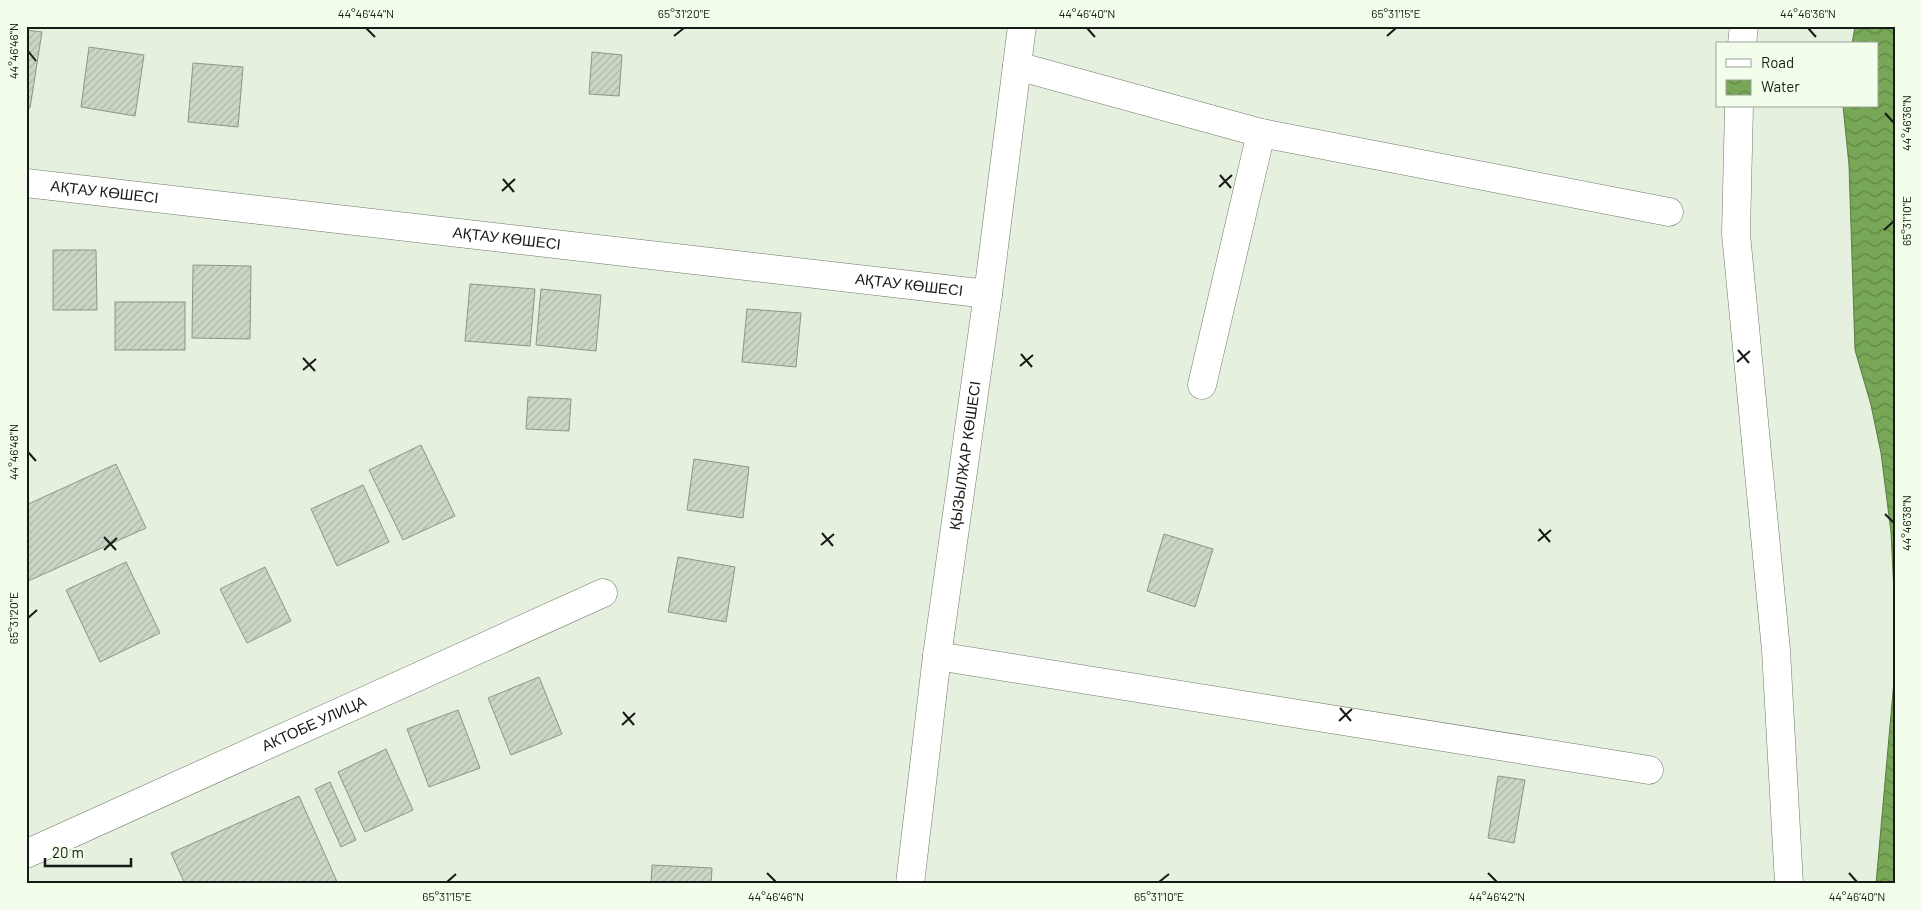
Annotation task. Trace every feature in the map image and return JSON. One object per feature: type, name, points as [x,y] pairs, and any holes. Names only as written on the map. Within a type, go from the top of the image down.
[{"type":"street","name":"ҚЫЗЫЛЖАР КӨШЕСІ","points":[[910,884],[937,656],[988,294],[1022,26]]},
{"type":"street","points":[[1742,42],[1744,26]]},
{"type":"street","points":[[1016,66],[1261,133],[1669,212]]},
{"type":"street","points":[[1739,108],[1736,234],[1776,650],[1789,884]]},
{"type":"street","points":[[1202,385],[1261,133]]},
{"type":"street","name":"АҚТАУ КӨШЕСІ","points":[[26,183],[988,294]]},
{"type":"street","name":"АКТОБЕ УЛИЦА","points":[[26,854],[603,593]]},
{"type":"street","points":[[937,656],[1649,770]]},
{"type":"water","points":[[1855,26],[1895,26],[1895,614],[1891,532],[1881,453],[1871,405],[1855,350],[1849,165],[1843,108],[1878,108],[1878,42],[1852,42]]},
{"type":"water","points":[[1895,669],[1895,884],[1876,884]]},
{"type":"building","points":[[26,30],[42,32],[30,108],[26,108]]},
{"type":"building","points":[[89,47],[144,55],[135,116],[81,107]]},
{"type":"building","points":[[592,52],[622,55],[619,96],[589,94]]},
{"type":"building","points":[[193,63],[243,67],[238,127],[188,122]]},
{"type":"building","points":[[53,250],[96,250],[97,310],[53,310]]},
{"type":"building","points":[[193,265],[251,266],[250,339],[192,338]]},
{"type":"building","points":[[470,284],[535,289],[530,346],[465,341]]},
{"type":"building","points":[[541,289],[601,295],[596,351],[536,345]]},
{"type":"building","points":[[115,302],[185,302],[185,350],[115,350]]},
{"type":"building","points":[[747,309],[801,313],[796,367],[742,362]]},
{"type":"building","points":[[528,397],[571,399],[569,431],[526,429]]},
{"type":"building","points":[[421,445],[455,516],[403,540],[369,470]]},
{"type":"building","points":[[694,459],[749,467],[743,518],[687,510]]},
{"type":"building","points":[[116,464],[146,528],[26,582],[26,505]]},
{"type":"building","points":[[363,485],[389,542],[337,566],[311,509]]},
{"type":"building","points":[[1164,534],[1213,549],[1195,607],[1147,591]]},
{"type":"building","points":[[678,557],[735,567],[726,622],[668,612]]},
{"type":"building","points":[[126,562],[160,633],[100,662],[66,590]]},
{"type":"building","points":[[265,567],[291,621],[247,643],[220,589]]},
{"type":"building","points":[[539,677],[562,734],[511,755],[488,698]]},
{"type":"building","points":[[458,710],[480,768],[429,787],[407,729]]},
{"type":"building","points":[[386,749],[413,810],[365,832],[338,772]]},
{"type":"building","points":[[1498,776],[1525,780],[1514,843],[1488,838]]},
{"type":"building","points":[[330,782],[356,840],[341,847],[315,789]]},
{"type":"building","points":[[299,796],[338,884],[185,884],[171,853]]},
{"type":"building","points":[[652,865],[712,868],[711,884],[651,884]]}]
